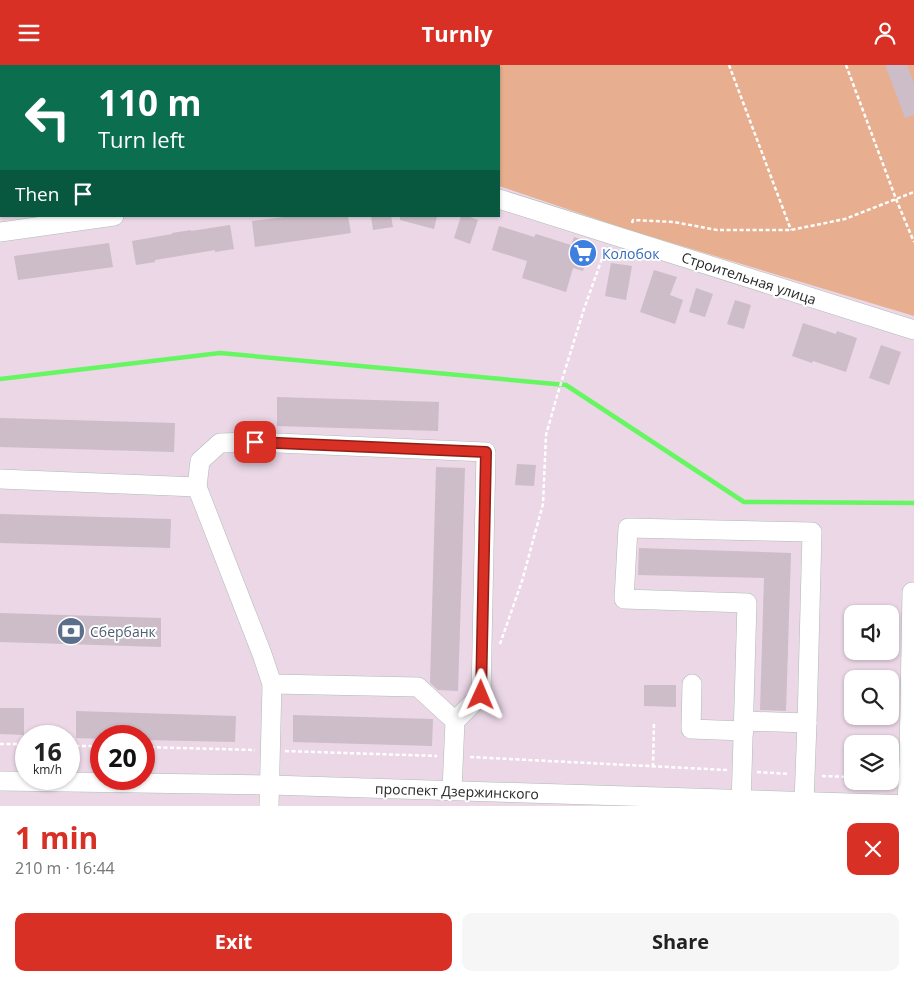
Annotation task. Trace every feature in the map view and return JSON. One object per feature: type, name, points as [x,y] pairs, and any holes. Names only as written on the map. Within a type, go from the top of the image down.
[{"type":"street","name":"Строительная улица","points":[[500,199],[914,330]]},
{"type":"street","points":[[0,232],[107,217]]},
{"type":"street","points":[[269,806],[272,684],[197,487],[200,461],[220,443],[255,442],[486,452],[481,695],[456,721],[454,757],[447,795]]},
{"type":"street","points":[[0,479],[197,487]]},
{"type":"street","points":[[741,803],[747,603],[624,599],[628,528],[812,532],[804,801]]},
{"type":"street","points":[[911,805],[912,592],[914,592]]},
{"type":"street","points":[[272,684],[418,687],[456,721]]},
{"type":"street","points":[[692,684],[691,729],[806,723]]},
{"type":"street","name":"проспект Дзержинского","points":[[0,781],[271,785],[507,799],[741,803],[804,801],[849,805],[911,805]]},
{"type":"path","points":[[729,65],[791,230]]},
{"type":"path","points":[[846,65],[914,242]]},
{"type":"path","points":[[497,651],[522,581],[543,503],[546,435],[584,309],[618,237],[633,220],[674,222],[717,229],[791,230],[845,219],[914,192]]},
{"type":"path","points":[[652,767],[654,722]]},
{"type":"path","points":[[0,744],[15,745]]},
{"type":"path","points":[[155,747],[454,757],[844,777]]},
{"type":"shaded area","points":[[500,65],[914,65],[914,316],[629,230],[500,186]]},
{"type":"building","points":[[885,65],[907,65],[914,83],[914,115],[905,118]]},
{"type":"building","points":[[285,217],[348,217],[351,233],[255,247],[252,221]]},
{"type":"building","points":[[371,217],[391,217],[393,227],[373,230]]},
{"type":"building","points":[[400,217],[437,217],[434,229],[400,220]]},
{"type":"building","points":[[461,217],[470,217],[478,220],[470,244],[454,238]]},
{"type":"building","points":[[230,225],[234,249],[215,252],[215,250],[136,265],[132,241]]},
{"type":"building","points":[[499,226],[534,237],[536,234],[571,245],[574,237],[592,243],[583,271],[573,268],[566,292],[522,278],[527,261],[492,250]]},
{"type":"building","points":[[109,243],[113,267],[18,280],[14,256]]},
{"type":"building","points":[[611,263],[632,266],[626,300],[605,296]]},
{"type":"building","points":[[654,270],[677,277],[670,295],[683,300],[675,324],[640,312]]},
{"type":"building","points":[[696,288],[713,294],[705,317],[689,312]]},
{"type":"building","points":[[735,300],[751,305],[744,329],[727,324]]},
{"type":"building","points":[[803,323],[836,334],[837,331],[857,338],[846,372],[792,356]]},
{"type":"building","points":[[881,345],[901,352],[889,385],[869,378]]},
{"type":"building","points":[[277,397],[439,402],[438,431],[277,426]]},
{"type":"building","points":[[0,418],[175,423],[174,452],[0,447]]},
{"type":"building","points":[[517,464],[536,465],[534,486],[515,485]]},
{"type":"building","points":[[436,467],[465,468],[458,691],[438,690],[430,683]]},
{"type":"building","points":[[0,514],[171,519],[170,548],[0,543]]},
{"type":"building","points":[[639,548],[791,553],[786,711],[760,710],[764,578],[638,575]]},
{"type":"building","points":[[0,613],[161,618],[161,647],[0,642]]},
{"type":"building","points":[[644,685],[676,685],[676,707],[644,706]]},
{"type":"building","points":[[0,708],[24,708],[24,725],[15,725],[15,735],[0,734]]},
{"type":"building","points":[[76,711],[236,716],[235,742],[155,740],[155,725],[90,725],[90,739],[80,738],[80,725],[76,725]]},
{"type":"building","points":[[293,715],[433,719],[432,746],[293,742]]},
{"type":"waterway","points":[[0,379],[220,353],[566,385],[744,502],[914,503]]},
{"type":"place","name":"Колобок","points":[[583,253]]},
{"type":"place","name":"Сбербанк","points":[[71,631]]},
{"type":"route","points":[[255,442],[486,452],[481,695]]}]
